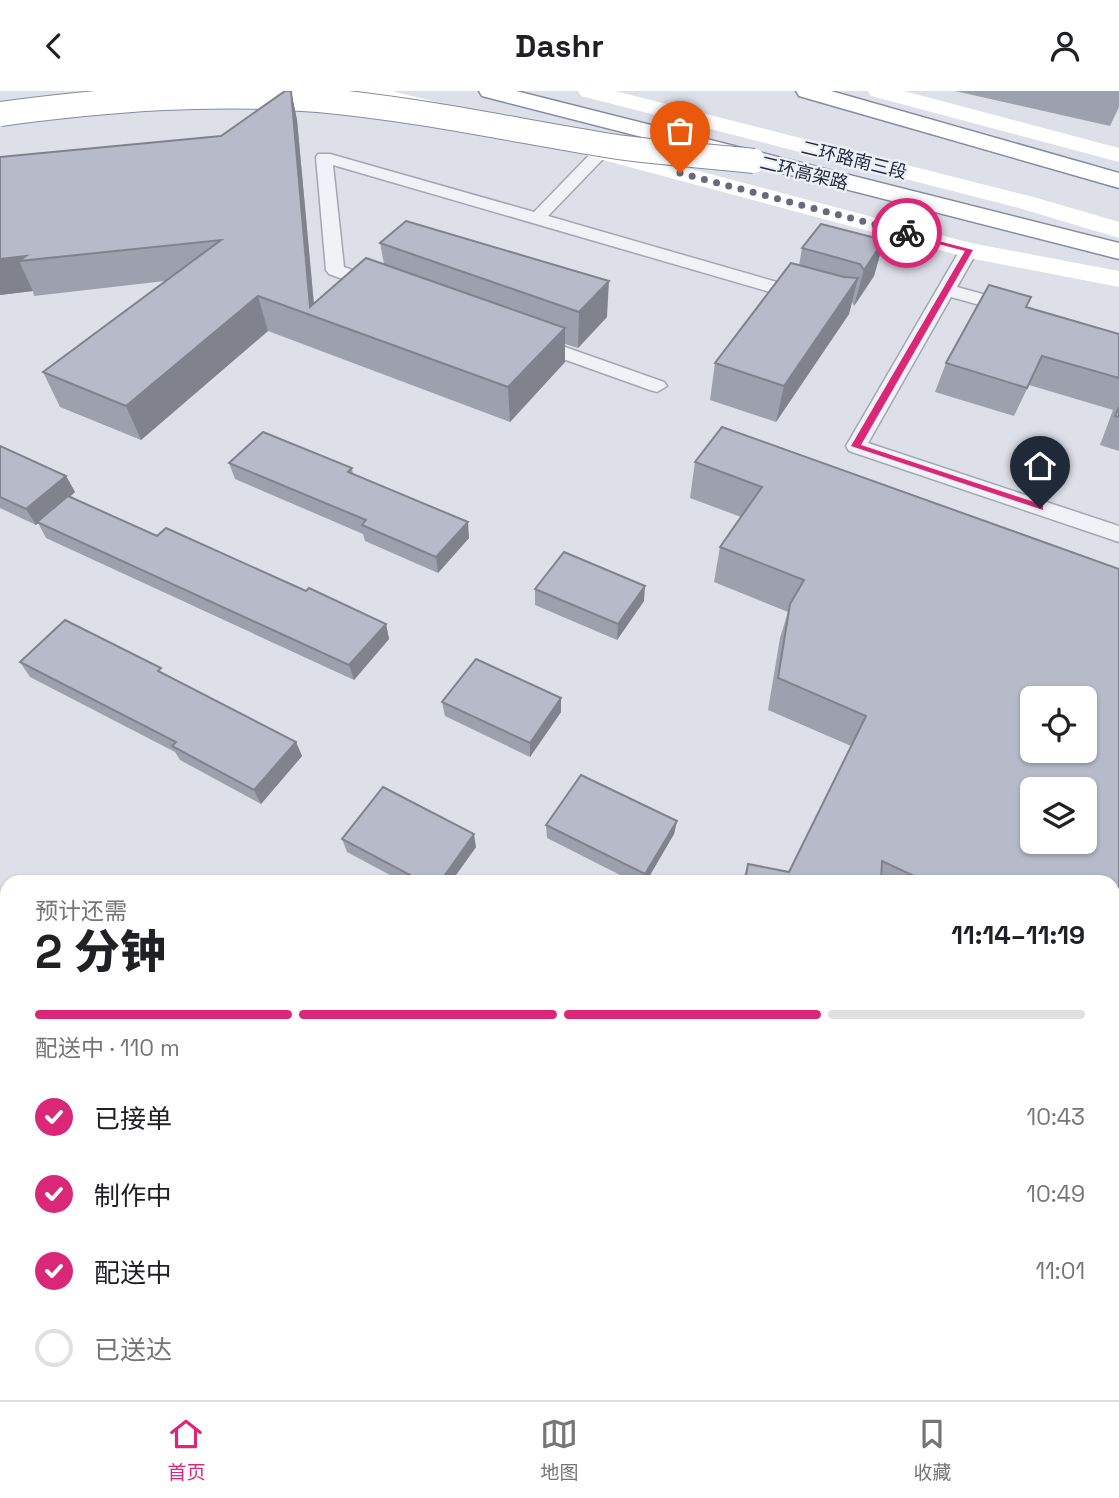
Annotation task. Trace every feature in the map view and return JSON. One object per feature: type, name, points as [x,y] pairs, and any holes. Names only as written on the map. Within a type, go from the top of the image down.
[{"type":"main road","points":[[366,91],[969,250],[1119,279]]},
{"type":"main road","name":"二环高架路","points":[[490,91],[1119,251]]},
{"type":"main road","name":"二环路南三段","points":[[589,91],[1119,202]]},
{"type":"main road","name":"二环路南三段","points":[[670,91],[785,132],[1119,230]]},
{"type":"main road","points":[[807,91],[1119,181]]},
{"type":"main road","points":[[879,91],[1119,155]]},
{"type":"main road","points":[[0,114],[98,101],[200,98],[316,100],[450,116],[614,146],[754,160]]},
{"type":"lane","points":[[537,218],[600,153]]},
{"type":"lane","points":[[400,294],[335,270],[324,157],[830,303]]},
{"type":"lane","points":[[969,250],[856,446],[1119,534]]},
{"type":"lane","points":[[947,290],[1039,316]]},
{"type":"lane","points":[[515,335],[657,386]]},
{"type":"building","points":[[285,91],[291,91],[310,307],[366,258],[565,328],[508,387],[258,296],[126,406],[43,372],[221,240],[19,261],[26,256],[0,259],[0,157],[221,136]]},
{"type":"building","points":[[406,221],[609,281],[579,312],[380,243]]},
{"type":"building","points":[[821,224],[884,240],[864,270],[860,264],[802,248]]},
{"type":"building","points":[[791,263],[858,278],[784,386],[715,363]]},
{"type":"building","points":[[989,285],[1031,297],[1026,307],[1119,334],[1119,378],[1042,356],[1027,388],[946,363]]},
{"type":"building","points":[[722,427],[1119,569],[1119,875],[912,875],[882,861],[881,875],[746,875],[748,864],[789,872],[866,716],[778,678],[790,604],[804,580],[720,547],[762,487],[695,462]]},
{"type":"building","points":[[263,432],[352,468],[348,472],[468,522],[436,557],[362,525],[366,520],[229,463]]},
{"type":"building","points":[[0,446],[66,476],[26,509],[0,497]]},
{"type":"building","points":[[68,496],[157,536],[166,528],[306,591],[309,588],[386,624],[349,665],[37,522]]},
{"type":"building","points":[[564,552],[645,586],[618,624],[535,589]]},
{"type":"building","points":[[65,620],[161,668],[158,671],[296,742],[254,790],[172,746],[176,742],[20,662]]},
{"type":"building","points":[[476,659],[561,698],[530,743],[442,702]]},
{"type":"building","points":[[581,775],[677,821],[645,874],[546,825]]},
{"type":"building","points":[[383,787],[474,834],[445,875],[410,875],[342,839]]},
{"type":"way so far","points":[[680,173],[907,233]]},
{"type":"route","points":[[907,233],[969,250],[856,446],[1040,508]]}]
